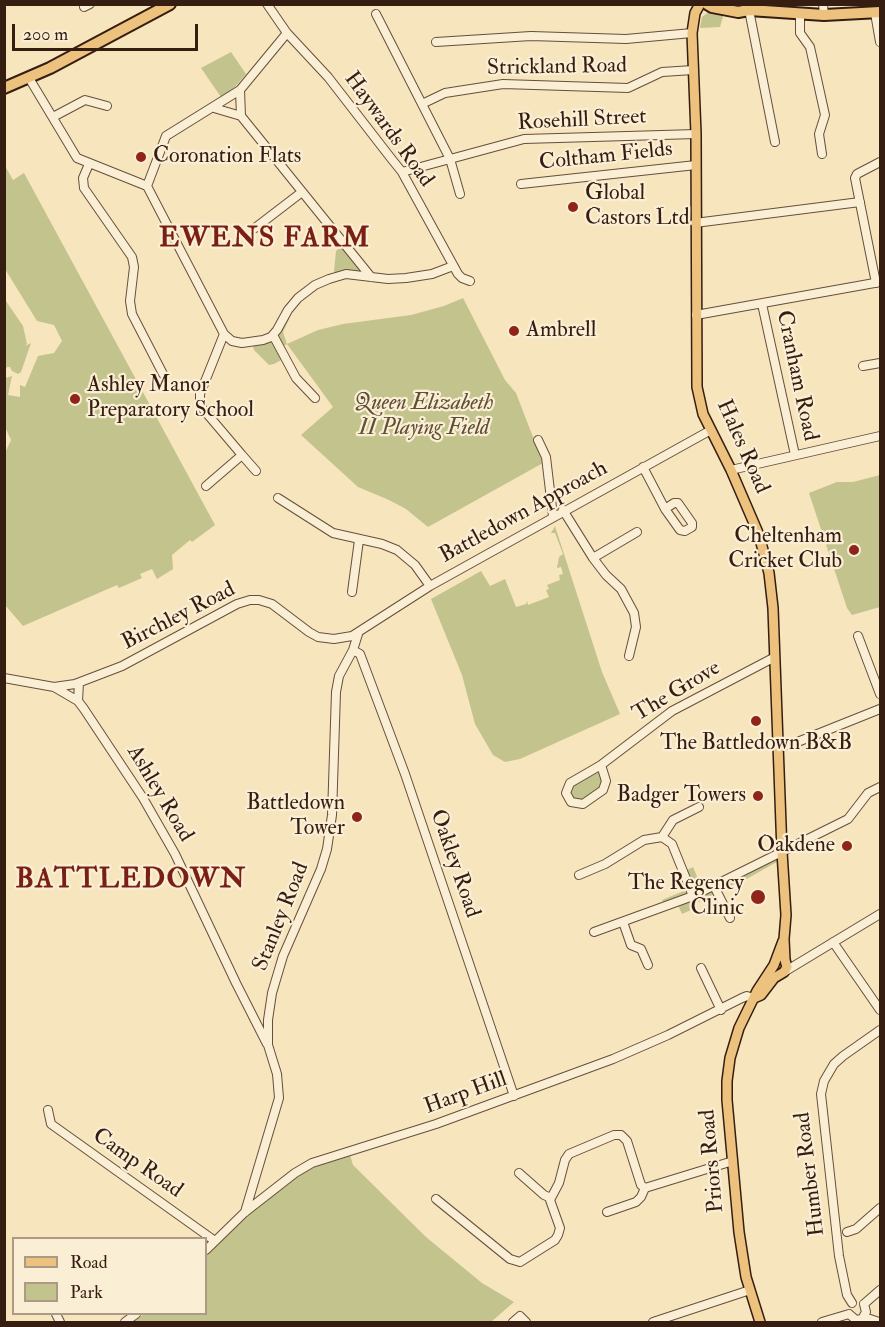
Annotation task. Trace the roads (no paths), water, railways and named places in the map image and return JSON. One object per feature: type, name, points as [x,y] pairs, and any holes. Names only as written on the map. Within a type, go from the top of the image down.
[{"type":"highway","points":[[4,88],[29,78],[170,4]]},
{"type":"highway","points":[[707,4],[738,12],[746,7],[800,14],[824,10],[878,13]]},
{"type":"main road","name":"Hales Road","points":[[700,4],[695,13],[692,33],[696,134],[698,387],[701,405],[711,430],[754,523],[766,562],[772,596],[786,915],[780,962]]},
{"type":"main road","points":[[780,962],[776,971],[783,972]]},
{"type":"main road","name":"Priors Road","points":[[760,1323],[750,1290],[739,1232],[727,1100],[728,1069],[735,1038],[757,991],[780,962]]},
{"type":"main road","name":"Priors Road","points":[[754,998],[761,995],[772,980],[783,972]]},
{"type":"street","name":"Haywards Road","points":[[267,4],[287,33],[328,77],[402,172],[453,266],[460,276],[470,281]]},
{"type":"street","points":[[746,7],[775,142]]},
{"type":"street","points":[[878,13],[880,42]]},
{"type":"street","points":[[376,14],[450,159],[460,194]]},
{"type":"street","points":[[800,14],[800,33],[810,47],[825,115],[819,134],[822,154]]},
{"type":"street","points":[[147,186],[166,136],[240,90],[287,33]]},
{"type":"street","points":[[436,42],[531,36],[626,39],[692,33]]},
{"type":"street","name":"Strickland Road","points":[[422,104],[445,93],[503,84],[627,88],[636,86],[662,72],[693,70]]},
{"type":"street","points":[[29,78],[77,158],[147,186],[224,334],[232,341],[242,343],[263,340],[273,335],[288,310],[303,293],[322,281],[346,274],[368,273],[388,279],[415,277],[432,274],[453,266]]},
{"type":"street","points":[[240,90],[241,116]]},
{"type":"street","points":[[53,117],[85,100],[107,106]]},
{"type":"street","points":[[214,108],[241,116],[368,273]]},
{"type":"street","name":"Rosehill Street","points":[[402,172],[524,138],[696,134]]},
{"type":"street","points":[[696,315],[878,282],[856,176],[880,162]]},
{"type":"street","points":[[89,164],[83,178],[84,188],[132,257],[134,267],[130,301],[132,314],[163,374]]},
{"type":"street","name":"Coltham Fields","points":[[521,184],[696,165]]},
{"type":"street","points":[[255,228],[302,192]]},
{"type":"street","points":[[695,223],[860,202]]},
{"type":"street","points":[[346,274],[351,267],[353,255]]},
{"type":"street","name":"Cranham Road","points":[[762,303],[795,455]]},
{"type":"street","points":[[224,334],[200,394],[200,403],[202,409],[256,471]]},
{"type":"street","points":[[273,335],[296,378],[315,398]]},
{"type":"street","points":[[863,366],[880,363]]},
{"type":"street","name":"Battledown Approach","points":[[358,634],[430,586],[563,510],[711,430]]},
{"type":"street","points":[[731,470],[880,436]]},
{"type":"street","points":[[538,440],[546,457],[554,516]]},
{"type":"street","points":[[206,486],[242,455]]},
{"type":"street","points":[[643,467],[665,508]]},
{"type":"street","points":[[278,498],[326,529],[397,550],[415,565],[430,586]]},
{"type":"street","points":[[563,510],[593,558],[621,589],[634,613],[636,627],[629,656]]},
{"type":"street","points":[[593,558],[637,532]]},
{"type":"street","points":[[352,591],[359,540]]},
{"type":"street","name":"Birchley Road","points":[[54,687],[79,683],[122,666],[237,604],[250,600],[272,604],[309,632],[318,636],[340,639],[358,634]]},
{"type":"street","name":"Stanley Road","points":[[245,1212],[279,1098],[277,1074],[268,1045],[268,1023],[277,975],[327,849],[333,801],[336,692],[342,669],[353,650],[358,634]]},
{"type":"street","points":[[858,636],[880,694]]},
{"type":"street","name":"Oakley Road","points":[[353,650],[360,654],[402,765],[514,1096]]},
{"type":"street","name":"The Grove","points":[[601,765],[606,780],[604,789],[583,804],[571,802],[566,793],[569,785],[601,765],[672,711],[775,657]]},
{"type":"street","name":"Ashley Road","points":[[4,678],[54,687],[78,701],[143,798],[175,854],[268,1045]]},
{"type":"street","points":[[78,701],[79,683]]},
{"type":"street","points":[[778,747],[795,743],[880,710]]},
{"type":"street","points":[[594,932],[693,897],[848,819],[868,793],[880,787]]},
{"type":"street","points":[[662,837],[674,820],[699,807]]},
{"type":"street","points":[[583,863],[583,873],[604,864],[644,840],[662,837],[674,847],[693,897]]},
{"type":"street","points":[[714,886],[730,918]]},
{"type":"street","points":[[783,972],[880,914]]},
{"type":"street","points":[[623,922],[631,945],[641,949],[648,965]]},
{"type":"street","points":[[833,942],[880,1010]]},
{"type":"street","points":[[780,962],[800,961]]},
{"type":"street","points":[[701,969],[721,1010]]},
{"type":"street","name":"Harp Hill","points":[[207,1249],[245,1212],[295,1173],[312,1163],[400,1136],[514,1096],[613,1059],[721,1010],[742,998],[747,996],[754,998]]},
{"type":"street","points":[[258,1026],[268,1023]]},
{"type":"street","name":"Humber Road","points":[[852,1303],[847,1295],[839,1256],[821,1094],[824,1081],[834,1064],[880,1030]]},
{"type":"street","name":"Camp Road","points":[[48,1110],[51,1124],[215,1240]]},
{"type":"street","points":[[436,1199],[510,1259],[520,1262],[555,1240],[558,1235],[560,1228],[550,1206],[551,1198],[559,1184],[565,1160],[569,1154],[614,1135],[621,1136],[627,1141],[641,1185],[645,1188]]},
{"type":"street","points":[[607,1212],[636,1202],[645,1188],[733,1161]]},
{"type":"street","points":[[519,1173],[544,1195],[551,1198]]},
{"type":"street","points":[[847,1232],[856,1229],[880,1208]]},
{"type":"street","points":[[652,1323],[750,1290]]},
{"type":"street","points":[[864,1304],[880,1290]]},
{"type":"street","points":[[864,1317],[867,1309],[864,1304],[852,1303],[849,1314],[855,1320],[864,1317],[879,1323]]},
{"type":"street","points":[[822,1323],[849,1314]]},
{"type":"street","points":[[513,1323],[520,1316],[526,1323]]},
{"type":"place","name":"Coronation Flats","points":[[141,157]]},
{"type":"place","name":"Global Castors Ltd","points":[[573,207]]},
{"type":"place","name":"Ambrell","points":[[514,331]]},
{"type":"place","name":"Ashley Manor Preparatory School","points":[[75,399]]},
{"type":"place","name":"Cheltenham Cricket Club","points":[[854,550]]},
{"type":"place","name":"The Battledown B&B","points":[[756,721]]},
{"type":"place","name":"Badger Towers","points":[[758,796]]},
{"type":"place","name":"Battledown Tower","points":[[357,817]]},
{"type":"place","name":"Oakdene","points":[[847,846]]},
{"type":"place","name":"The Regency Clinic","points":[[758,897]]},
{"type":"district","name":"EWENS FARM","points":[[265,240]]},
{"type":"district","name":"BATTLEDOWN","points":[[131,881]]},
{"type":"park label","name":"Queen Elizabeth II Playing Field","points":[[424,416]]}]
